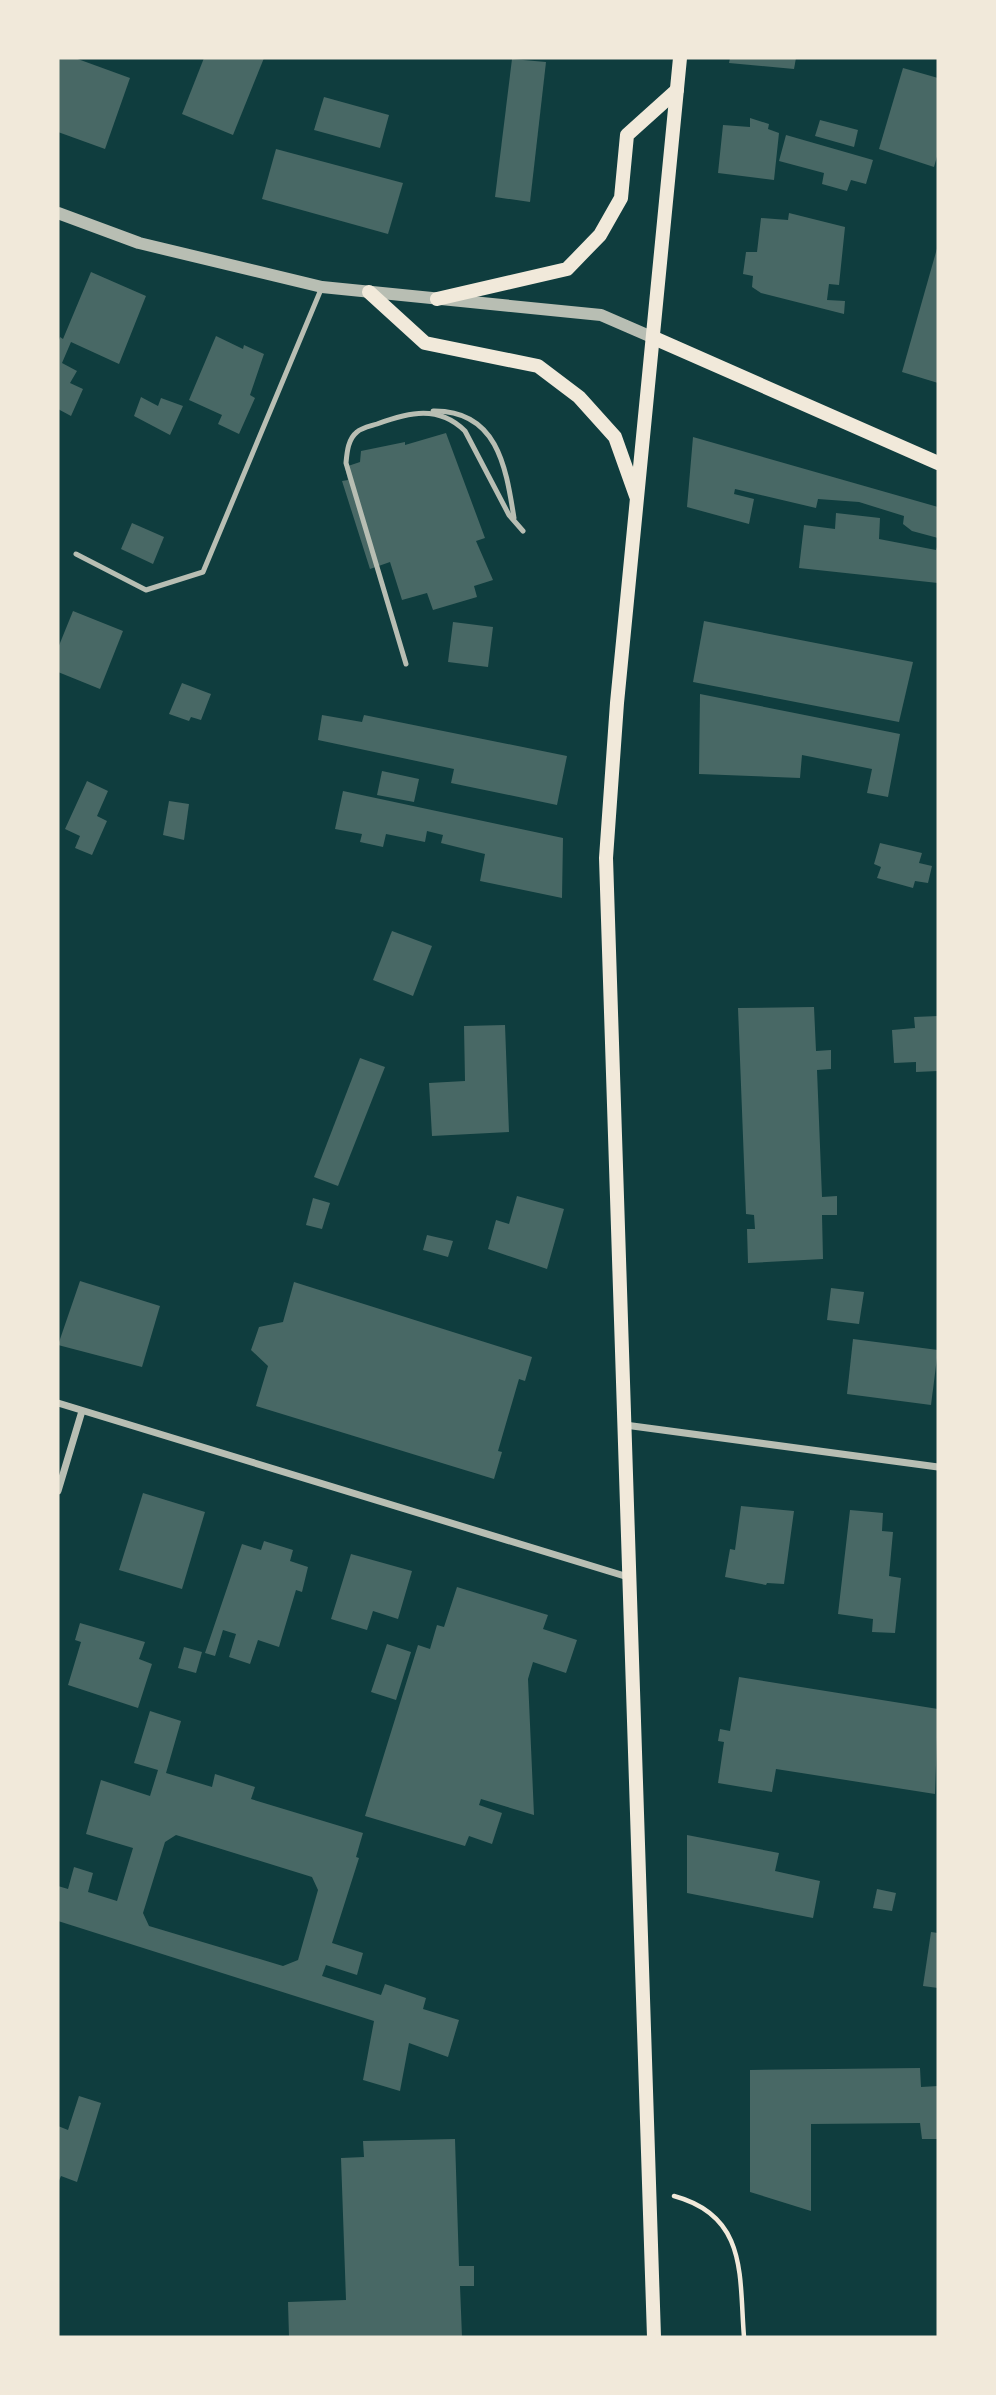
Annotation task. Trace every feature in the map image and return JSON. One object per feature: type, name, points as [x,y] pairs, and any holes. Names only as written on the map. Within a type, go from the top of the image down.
[{"type":"main road","points":[[654,2337],[606,858],[617,703],[680,58]]},
{"type":"main road","points":[[437,299],[568,269],[600,235],[621,198],[627,135],[677,90]]},
{"type":"main road","points":[[369,292],[425,343],[538,366],[579,397],[615,437],[638,500]]},
{"type":"main road","points":[[654,338],[938,463]]},
{"type":"street","points":[[58,213],[139,243],[322,287],[601,314],[654,338]]},
{"type":"street","points":[[58,1403],[628,1577]]},
{"type":"street","points":[[58,1491],[82,1411]]},
{"type":"street","points":[[624,1425],[938,1467]]},
{"type":"lane","points":[[76,554],[146,590],[203,572],[322,287]]},
{"type":"lane","points":[[406,664],[346,463],[350,441],[357,431],[419,411],[444,411],[466,416],[486,430],[502,461],[515,521]]},
{"type":"lane","points":[[419,411],[437,413],[456,421],[465,431],[523,531]]},
{"type":"path","points":[[650,2189],[697,2202],[717,2217],[740,2262],[744,2337]]},
{"type":"building","points":[[58,58],[75,58],[130,78],[105,149],[58,132]]},
{"type":"building","points":[[204,58],[264,58],[233,135],[182,114]]},
{"type":"building","points":[[730,58],[796,58],[794,69],[729,63]]},
{"type":"building","points":[[512,59],[546,62],[530,202],[495,197]]},
{"type":"building","points":[[903,68],[938,78],[938,153],[934,167],[879,149]]},
{"type":"building","points":[[324,97],[389,115],[380,148],[314,130]]},
{"type":"building","points":[[750,118],[769,124],[768,129],[779,133],[774,180],[718,173],[723,125],[750,127]]},
{"type":"building","points":[[820,120],[858,130],[854,147],[815,136]]},
{"type":"building","points":[[786,135],[873,160],[866,184],[851,180],[847,191],[822,184],[824,173],[779,161]]},
{"type":"building","points":[[276,149],[403,183],[388,234],[262,199]]},
{"type":"building","points":[[789,213],[845,227],[839,285],[829,284],[827,300],[845,301],[844,314],[761,293],[752,287],[753,276],[743,274],[746,252],[757,252],[761,218],[788,220]]},
{"type":"building","points":[[938,245],[938,383],[902,372]]},
{"type":"building","points":[[91,272],[146,296],[119,364],[71,342],[62,363],[77,371],[70,383],[83,389],[71,416],[58,409],[58,343],[60,337],[63,339]]},
{"type":"building","points":[[216,336],[243,349],[244,345],[264,354],[250,395],[255,398],[239,434],[218,424],[222,415],[189,400]]},
{"type":"building","points":[[141,397],[158,406],[161,398],[183,406],[170,435],[134,416]]},
{"type":"building","points":[[446,433],[485,538],[476,541],[493,580],[474,586],[477,597],[433,610],[427,593],[402,600],[390,562],[370,569],[342,481],[348,480],[345,467],[360,462],[361,451],[405,442],[405,445]]},
{"type":"building","points":[[693,437],[938,507],[938,538],[912,531],[903,524],[904,516],[859,502],[818,499],[816,508],[735,489],[734,494],[754,499],[749,524],[687,507]]},
{"type":"building","points":[[836,513],[880,518],[879,539],[936,550],[938,544],[938,583],[799,568],[804,525],[835,529]]},
{"type":"building","points":[[132,523],[164,537],[153,564],[121,549]]},
{"type":"building","points":[[73,611],[123,631],[100,689],[58,672],[58,648]]},
{"type":"building","points":[[704,621],[913,662],[899,722],[693,682]]},
{"type":"building","points":[[453,622],[493,627],[488,667],[448,662]]},
{"type":"building","points":[[182,683],[211,694],[201,720],[191,717],[189,721],[169,714]]},
{"type":"building","points":[[700,694],[900,734],[888,797],[867,793],[872,769],[802,755],[800,778],[699,774]]},
{"type":"building","points":[[322,715],[362,722],[364,715],[567,756],[557,805],[451,783],[454,769],[318,740]]},
{"type":"building","points":[[382,771],[419,779],[414,802],[377,795]]},
{"type":"building","points":[[87,781],[108,791],[97,816],[107,821],[92,855],[75,848],[80,836],[65,829]]},
{"type":"building","points":[[343,791],[563,838],[562,898],[480,881],[485,854],[441,843],[443,835],[427,831],[425,842],[386,834],[383,847],[360,842],[362,834],[335,829]]},
{"type":"building","points":[[169,801],[189,804],[184,840],[163,835]]},
{"type":"building","points":[[880,843],[922,853],[919,863],[932,866],[928,883],[915,881],[913,888],[877,878],[881,867],[874,864]]},
{"type":"building","points":[[392,931],[432,946],[413,996],[373,980]]},
{"type":"building","points":[[814,1007],[816,1051],[831,1050],[831,1069],[817,1070],[822,1197],[837,1196],[837,1215],[822,1215],[823,1259],[748,1263],[747,1229],[755,1229],[754,1215],[746,1214],[738,1008]]},
{"type":"building","points":[[938,1016],[938,1071],[916,1072],[916,1062],[894,1063],[892,1030],[915,1028],[914,1017]]},
{"type":"building","points":[[505,1025],[509,1132],[432,1136],[429,1083],[465,1081],[464,1026]]},
{"type":"building","points":[[360,1058],[385,1067],[338,1186],[314,1177]]},
{"type":"building","points":[[517,1196],[564,1209],[547,1269],[488,1249],[496,1220],[509,1224]]},
{"type":"building","points":[[313,1198],[330,1203],[322,1229],[306,1225]]},
{"type":"building","points":[[427,1235],[453,1241],[448,1257],[423,1250]]},
{"type":"building","points":[[80,1281],[160,1306],[142,1367],[58,1345]]},
{"type":"building","points":[[294,1282],[532,1357],[525,1381],[519,1379],[498,1451],[502,1452],[494,1479],[256,1406],[268,1366],[251,1350],[259,1327],[283,1322]]},
{"type":"building","points":[[831,1288],[864,1292],[859,1324],[827,1320]]},
{"type":"building","points":[[853,1339],[938,1350],[931,1405],[847,1394]]},
{"type":"building","points":[[143,1493],[205,1512],[182,1589],[119,1570]]},
{"type":"building","points":[[741,1506],[794,1511],[784,1584],[766,1585],[725,1577],[730,1549],[735,1550]]},
{"type":"building","points":[[850,1510],[883,1513],[882,1531],[893,1532],[889,1576],[901,1578],[895,1633],[872,1632],[873,1619],[838,1614]]},
{"type":"building","points":[[264,1541],[293,1550],[290,1561],[308,1567],[302,1592],[296,1590],[279,1647],[258,1640],[250,1664],[229,1657],[236,1634],[223,1630],[215,1656],[205,1653],[242,1544],[261,1550]]},
{"type":"building","points":[[351,1554],[412,1571],[398,1619],[373,1611],[367,1630],[331,1619]]},
{"type":"building","points":[[457,1587],[548,1615],[543,1629],[577,1640],[566,1673],[533,1662],[528,1679],[534,1815],[481,1799],[479,1805],[502,1813],[492,1844],[469,1836],[465,1846],[365,1816],[418,1645],[430,1649],[437,1625],[444,1627]]},
{"type":"building","points":[[80,1623],[145,1642],[139,1659],[152,1664],[138,1708],[68,1685],[81,1642],[75,1640]]},
{"type":"building","points":[[387,1644],[411,1652],[396,1700],[371,1692]]},
{"type":"building","points":[[184,1647],[202,1652],[196,1673],[178,1668]]},
{"type":"building","points":[[739,1677],[938,1709],[935,1794],[776,1769],[772,1792],[718,1783],[724,1742],[718,1741],[720,1729],[730,1731]]},
{"type":"building","points":[[150,1711],[181,1721],[166,1773],[212,1787],[215,1774],[255,1787],[251,1799],[363,1833],[356,1857],[359,1858],[332,1943],[363,1953],[357,1975],[326,1965],[322,1976],[381,1995],[385,1984],[426,1998],[423,2009],[459,2020],[448,2057],[409,2043],[400,2091],[363,2080],[374,2021],[58,1921],[58,1886],[68,1889],[74,1867],[93,1873],[88,1892],[117,1901],[133,1848],[86,1834],[101,1780],[150,1796],[158,1770],[134,1763]],"holes":[[[176,1835],[312,1877],[318,1890],[298,1960],[283,1966],[149,1926],[143,1913],[165,1842]]]},
{"type":"building","points":[[687,1835],[779,1853],[775,1871],[820,1881],[813,1918],[687,1893]]},
{"type":"building","points":[[877,1889],[896,1893],[892,1911],[873,1908]]},
{"type":"building","points":[[931,1932],[938,1933],[938,1988],[923,1986]]},
{"type":"building","points":[[920,2068],[921,2087],[938,2086],[938,2139],[922,2139],[920,2123],[811,2124],[811,2211],[750,2192],[750,2070]]},
{"type":"building","points":[[79,2096],[101,2103],[77,2182],[61,2176],[58,2183],[58,2126],[68,2130]]},
{"type":"building","points":[[455,2139],[459,2266],[474,2266],[474,2286],[460,2286],[462,2337],[289,2337],[288,2302],[346,2300],[341,2158],[364,2157],[363,2141]]}]
